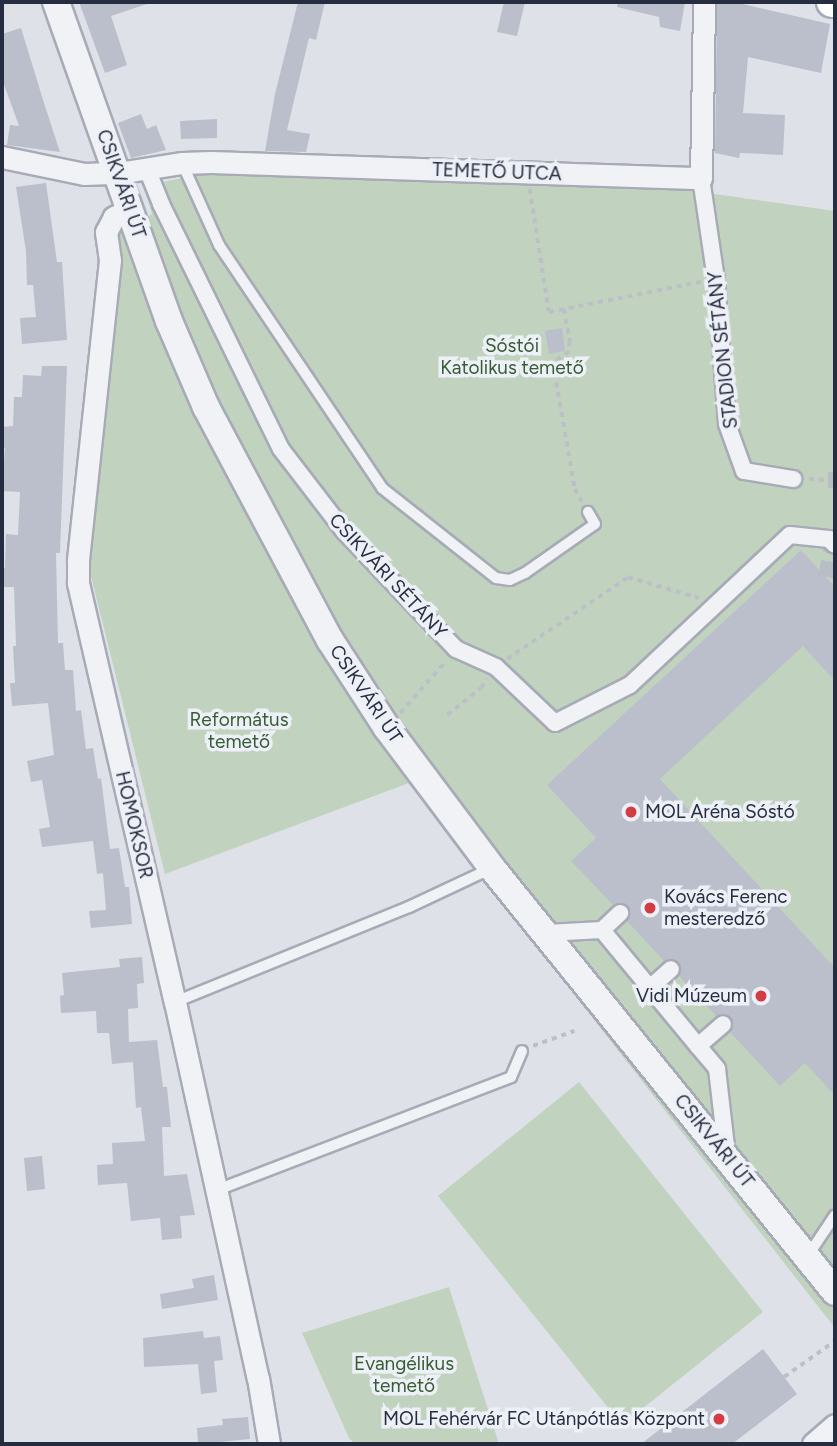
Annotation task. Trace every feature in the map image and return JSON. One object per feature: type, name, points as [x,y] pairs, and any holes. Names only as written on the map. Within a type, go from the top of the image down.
[{"type":"street","name":"CSIKVÁRI ÚT","points":[[56,2],[169,321],[206,407],[330,640],[387,728],[492,868],[835,1292]]},
{"type":"street","points":[[701,178],[704,2]]},
{"type":"street","name":"TEMETŐ UTCA","points":[[2,157],[84,174],[118,173],[182,163],[701,178]]},
{"type":"street","name":"CSIKVÁRI SÉTÁNY","points":[[147,169],[161,204],[281,449],[344,531],[456,649],[496,667],[555,723],[630,685],[718,603]]},
{"type":"street","name":"STADION SÉTÁNY","points":[[701,178],[716,280],[727,424],[744,471],[793,479]]},
{"type":"street","name":"HOMOKSOR","points":[[129,210],[114,217],[106,232],[110,260],[78,561],[78,583],[217,1190],[258,1378],[269,1444]]},
{"type":"street","points":[[718,603],[790,535],[830,539],[835,545]]},
{"type":"street","points":[[546,933],[602,930],[620,913]]},
{"type":"street","points":[[602,930],[717,1069],[727,1158]]},
{"type":"street","points":[[650,988],[671,969]]},
{"type":"street","points":[[698,1046],[723,1024]]},
{"type":"street","points":[[813,1444],[835,1425]]},
{"type":"lane","points":[[182,163],[219,244],[382,488],[496,578],[509,580],[525,573],[595,524],[588,512]]},
{"type":"lane","points":[[175,1002],[410,907],[492,868]]},
{"type":"lane","points":[[217,1190],[511,1077],[522,1051]]},
{"type":"lane","points":[[807,1257],[835,1215]]},
{"type":"path","points":[[528,173],[548,312],[716,280]]},
{"type":"path","points":[[565,309],[569,352],[553,363],[575,489],[588,512]]},
{"type":"path","points":[[447,715],[481,688],[496,667],[628,577],[718,603]]},
{"type":"path","points":[[387,728],[456,649]]},
{"type":"path","points":[[522,1051],[574,1031]]},
{"type":"path","points":[[784,1377],[835,1341]]},
{"type":"green space","points":[[215,171],[693,191],[835,211],[835,1328],[409,783],[165,874],[90,572],[113,322],[115,234],[152,214],[144,186]]},
{"type":"green space","points":[[579,1082],[763,1312],[622,1425],[438,1196]]},
{"type":"green space","name":"Evangélikus temető","points":[[449,1287],[499,1444],[355,1444],[349,1438],[302,1333]]},
{"type":"building","points":[[79,2],[146,2],[147,4],[111,16],[127,65],[105,73]]},
{"type":"building","points":[[298,2],[325,2],[316,40],[309,38],[287,130],[310,134],[306,152],[265,151],[275,94]]},
{"type":"building","points":[[504,2],[525,2],[517,36],[497,32]]},
{"type":"building","points":[[618,2],[685,2],[680,31],[660,27],[659,17],[617,7]]},
{"type":"building","points":[[717,2],[734,2],[830,24],[821,73],[748,57],[743,113],[785,115],[783,155],[740,153],[739,158],[715,153]]},
{"type":"building","points":[[21,28],[60,152],[7,145],[10,125],[19,126],[2,79],[2,34]]},
{"type":"building","points":[[141,114],[147,129],[156,125],[166,150],[131,158],[118,123]]},
{"type":"building","points":[[217,119],[217,138],[181,139],[180,121]]},
{"type":"building","points":[[46,183],[57,262],[62,262],[67,340],[22,344],[20,318],[36,317],[33,285],[27,285],[26,251],[16,187]]},
{"type":"building","points":[[562,328],[565,351],[549,354],[545,331]]},
{"type":"building","points":[[42,366],[67,366],[60,553],[56,553],[58,643],[63,643],[65,670],[73,670],[76,711],[81,710],[86,749],[93,748],[98,779],[101,778],[110,849],[119,848],[125,887],[129,887],[132,924],[91,928],[89,911],[106,910],[103,873],[97,874],[93,841],[42,847],[39,829],[50,827],[42,780],[31,782],[27,761],[54,755],[48,703],[12,706],[10,683],[15,683],[13,646],[16,646],[14,587],[2,587],[2,568],[5,568],[6,534],[18,535],[20,492],[2,491],[5,448],[2,448],[2,427],[13,426],[14,397],[22,397],[23,375],[41,376]]},
{"type":"building","name":"MOL Aréna Sóstó","points":[[801,550],[835,587],[835,681],[803,646],[660,779],[835,968],[835,1096],[805,1063],[780,1086],[730,1032],[733,1023],[730,1017],[722,1014],[716,1016],[679,976],[681,967],[678,962],[669,959],[664,961],[627,921],[630,915],[628,906],[622,903],[613,905],[571,861],[596,838],[547,785]]},
{"type":"building","points":[[142,957],[144,983],[137,984],[138,1008],[128,1009],[129,1042],[157,1040],[163,1087],[167,1087],[171,1127],[162,1127],[164,1176],[187,1174],[195,1215],[180,1216],[182,1238],[162,1240],[160,1218],[131,1221],[127,1183],[98,1185],[97,1165],[113,1164],[112,1143],[145,1141],[141,1107],[136,1108],[133,1062],[112,1064],[109,1033],[97,1033],[96,1011],[61,1013],[60,996],[64,995],[62,973],[120,967],[119,959]]},
{"type":"building","points":[[42,1156],[45,1189],[27,1191],[24,1158]]},
{"type":"building","points":[[214,1275],[218,1300],[162,1309],[160,1294],[194,1288],[192,1279]]},
{"type":"building","points":[[203,1331],[204,1338],[220,1336],[223,1360],[214,1361],[217,1392],[201,1394],[198,1364],[144,1367],[143,1338]]},
{"type":"building","name":"MOL Fehérvár FC Utánpótlás Központ","points":[[763,1349],[797,1394],[732,1444],[641,1444]]},
{"type":"building","points":[[248,1417],[250,1439],[198,1444],[197,1428],[223,1425],[222,1419]]},
{"type":"tunnel","points":[[828,480],[835,480]]},
{"type":"tunnel","points":[[826,577],[835,531]]},
{"type":"place","name":"MOL Aréna Sóstó","points":[[631,812]]},
{"type":"place","name":"Kovács Ferenc mesteredző","points":[[650,908]]},
{"type":"place","name":"Vidi Múzeum","points":[[761,996]]},
{"type":"place","name":"MOL Fehérvár FC Utánpótlás Központ","points":[[719,1419]]},
{"type":"park label","name":"Sóstói Katolikus temető","points":[[512,357]]},
{"type":"park label","name":"Református temető","points":[[239,731]]}]
